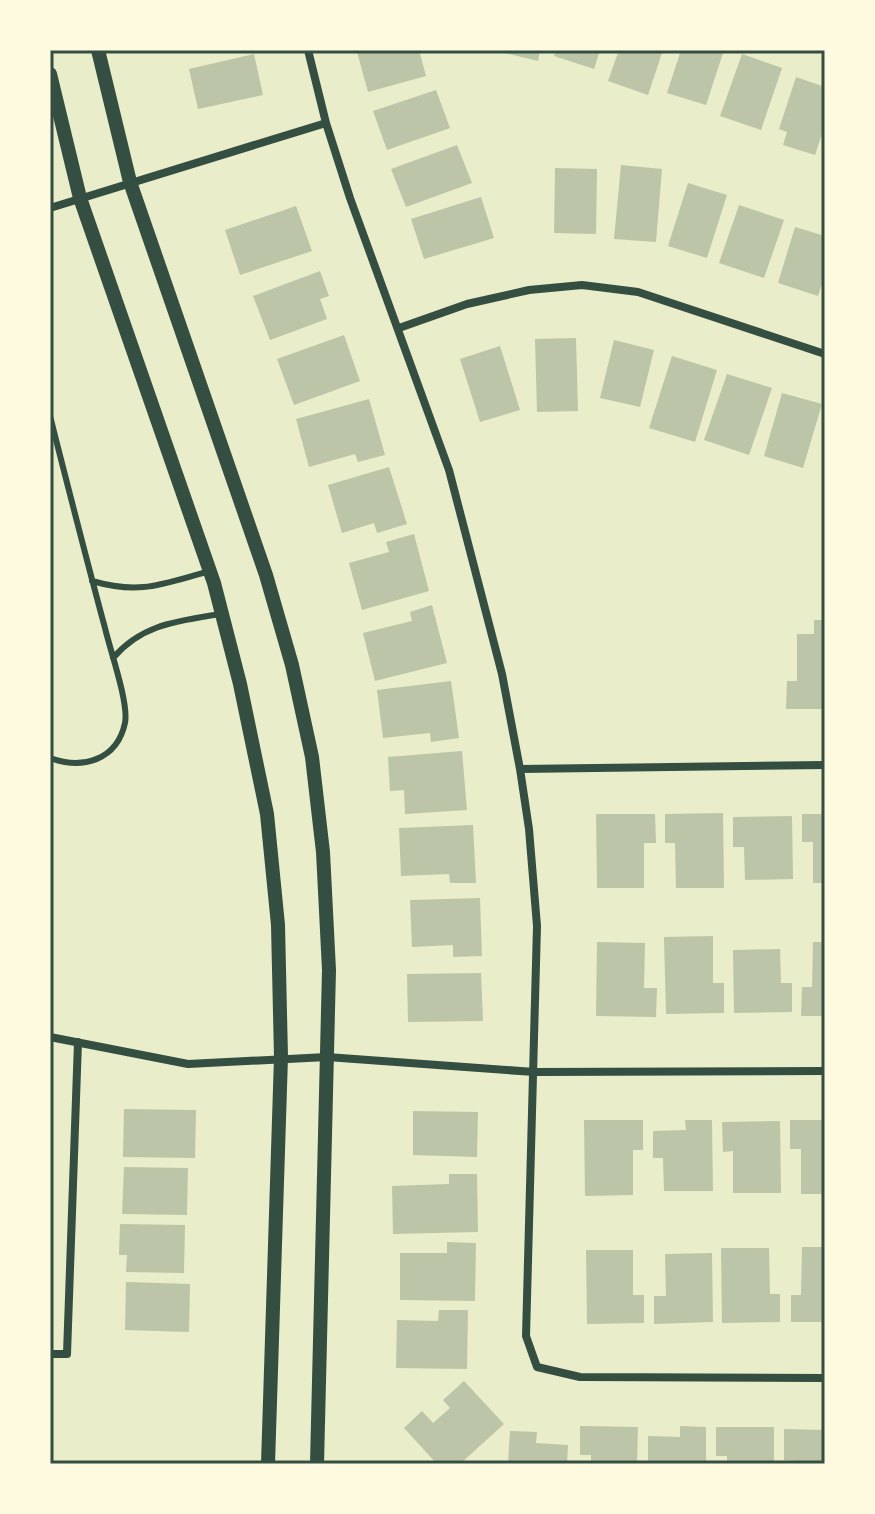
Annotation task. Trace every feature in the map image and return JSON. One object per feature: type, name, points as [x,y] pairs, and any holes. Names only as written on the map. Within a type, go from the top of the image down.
[{"type":"street","points":[[98,50],[130,182],[255,538],[302,708],[319,802],[329,970],[317,1464]]},
{"type":"street","points":[[308,50],[326,123],[350,198],[449,470],[502,674],[520,769],[529,829],[537,926],[526,1336],[537,1367],[580,1377],[825,1378]]},
{"type":"street","points":[[50,74],[80,198],[223,614],[271,841],[279,938],[281,1057],[268,1464]]},
{"type":"street","points":[[50,208],[326,123]]},
{"type":"street","points":[[399,328],[467,304],[529,290],[582,285],[638,292],[825,354]]},
{"type":"street","points":[[520,769],[825,765]]},
{"type":"street","points":[[50,1037],[188,1064],[327,1057],[534,1072],[825,1071]]},
{"type":"street","points":[[50,1354],[67,1354],[78,1042]]},
{"type":"lane","points":[[50,416],[113,658],[126,720],[113,750],[101,759],[84,764],[65,764],[50,758]]},
{"type":"lane","points":[[92,581],[120,589],[147,588],[210,571]]},
{"type":"lane","points":[[113,658],[127,641],[158,627],[223,614]]},
{"type":"building","points":[[419,50],[426,76],[368,92],[357,52]]},
{"type":"building","points":[[493,50],[540,50],[538,61]]},
{"type":"building","points":[[556,50],[600,50],[594,69],[554,56]]},
{"type":"building","points":[[619,50],[663,50],[648,95],[608,81]]},
{"type":"building","points":[[681,50],[724,50],[706,105],[667,93]]},
{"type":"building","points":[[254,54],[263,95],[198,109],[189,69]]},
{"type":"building","points":[[742,54],[782,68],[761,130],[720,116]]},
{"type":"building","points":[[796,77],[825,87],[825,125],[815,155],[783,145],[787,132],[779,129]]},
{"type":"building","points":[[436,90],[450,128],[387,150],[373,111]]},
{"type":"building","points":[[457,145],[472,183],[406,207],[391,169]]},
{"type":"building","points":[[621,165],[662,169],[656,242],[614,239]]},
{"type":"building","points":[[555,168],[597,169],[596,234],[554,233]]},
{"type":"building","points":[[688,183],[727,195],[707,258],[668,246]]},
{"type":"building","points":[[481,197],[494,238],[424,259],[411,219]]},
{"type":"building","points":[[739,205],[784,220],[764,278],[719,263]]},
{"type":"building","points":[[296,206],[312,251],[240,275],[225,230]]},
{"type":"building","points":[[795,227],[825,236],[825,274],[818,296],[778,283]]},
{"type":"building","points":[[320,271],[329,296],[320,299],[327,319],[270,340],[253,296]]},
{"type":"building","points":[[344,335],[360,381],[294,405],[277,359]]},
{"type":"building","points":[[576,338],[578,411],[537,412],[535,339]]},
{"type":"building","points":[[614,340],[654,350],[640,407],[600,398]]},
{"type":"building","points":[[500,346],[520,410],[480,422],[460,359]]},
{"type":"building","points":[[672,356],[717,370],[695,442],[649,428]]},
{"type":"building","points":[[727,374],[772,388],[749,455],[704,440]]},
{"type":"building","points":[[782,393],[822,404],[803,468],[764,456]]},
{"type":"building","points":[[369,399],[385,455],[358,462],[355,454],[309,467],[296,419]]},
{"type":"building","points":[[389,467],[407,524],[377,533],[374,523],[342,533],[328,485]]},
{"type":"building","points":[[414,534],[429,591],[362,610],[349,563],[389,552],[386,542]]},
{"type":"building","points":[[432,605],[447,663],[375,681],[363,633],[412,621],[410,612]]},
{"type":"building","points":[[814,620],[825,620],[825,709],[786,709],[787,681],[797,681],[797,634],[814,634]]},
{"type":"building","points":[[451,681],[459,738],[431,742],[430,733],[383,738],[377,690]]},
{"type":"building","points":[[462,751],[467,810],[405,814],[404,790],[390,791],[388,757]]},
{"type":"building","points":[[723,813],[724,888],[676,888],[675,843],[665,843],[665,814]]},
{"type":"building","points":[[596,814],[655,814],[656,843],[644,843],[644,888],[597,888]]},
{"type":"building","points":[[802,814],[825,814],[825,883],[813,883],[813,842],[802,842]]},
{"type":"building","points":[[792,816],[793,879],[745,880],[744,847],[733,847],[733,817]]},
{"type":"building","points":[[473,825],[476,883],[450,883],[449,874],[401,876],[399,828]]},
{"type":"building","points":[[480,898],[482,956],[453,957],[453,945],[412,947],[410,900]]},
{"type":"building","points":[[713,936],[713,983],[724,983],[724,1013],[666,1014],[664,937]]},
{"type":"building","points":[[597,942],[645,943],[644,988],[657,988],[656,1017],[596,1016]]},
{"type":"building","points":[[813,942],[825,942],[825,1016],[801,1016],[802,987],[812,987]]},
{"type":"building","points":[[780,949],[781,983],[792,983],[792,1012],[734,1013],[733,950]]},
{"type":"building","points":[[481,973],[483,1021],[408,1022],[407,974]]},
{"type":"building","points":[[124,1109],[196,1110],[195,1158],[123,1157]]},
{"type":"building","points":[[413,1111],[478,1112],[477,1157],[413,1155]]},
{"type":"building","points":[[584,1120],[643,1120],[643,1150],[633,1150],[633,1195],[585,1196]]},
{"type":"building","points":[[685,1120],[712,1120],[713,1191],[664,1191],[663,1158],[653,1158],[653,1131],[686,1130]]},
{"type":"building","points":[[790,1120],[825,1120],[825,1194],[801,1194],[801,1149],[790,1149]]},
{"type":"building","points":[[780,1121],[781,1193],[733,1193],[733,1151],[723,1152],[722,1122]]},
{"type":"building","points":[[124,1167],[188,1168],[187,1215],[122,1214]]},
{"type":"building","points":[[449,1174],[477,1174],[478,1232],[393,1234],[392,1186],[449,1184]]},
{"type":"building","points":[[120,1224],[185,1225],[184,1273],[126,1272],[127,1255],[119,1255]]},
{"type":"building","points":[[447,1242],[476,1243],[475,1301],[400,1300],[400,1253],[447,1253]]},
{"type":"building","points":[[802,1247],[825,1247],[825,1322],[791,1322],[791,1295],[801,1295]]},
{"type":"building","points":[[721,1248],[769,1248],[770,1294],[780,1294],[780,1322],[722,1323]]},
{"type":"building","points":[[586,1250],[633,1250],[633,1295],[644,1295],[644,1323],[587,1324]]},
{"type":"building","points":[[712,1253],[713,1322],[654,1324],[654,1296],[666,1296],[665,1254]]},
{"type":"building","points":[[126,1282],[190,1284],[189,1332],[125,1330]]},
{"type":"building","points":[[439,1310],[468,1310],[467,1369],[396,1368],[397,1320],[438,1321]]},
{"type":"building","points":[[464,1381],[504,1424],[460,1464],[437,1464],[404,1428],[422,1411],[433,1423],[450,1408],[443,1400]]},
{"type":"building","points":[[580,1426],[638,1427],[637,1464],[591,1464],[591,1455],[580,1455]]},
{"type":"building","points":[[680,1426],[706,1427],[706,1464],[648,1464],[648,1436],[680,1437]]},
{"type":"building","points":[[716,1427],[774,1427],[774,1464],[727,1464],[727,1456],[716,1456]]},
{"type":"building","points":[[784,1429],[825,1430],[825,1464],[796,1464],[796,1461],[784,1460]]},
{"type":"building","points":[[510,1431],[537,1432],[536,1443],[568,1445],[567,1464],[508,1464]]}]
